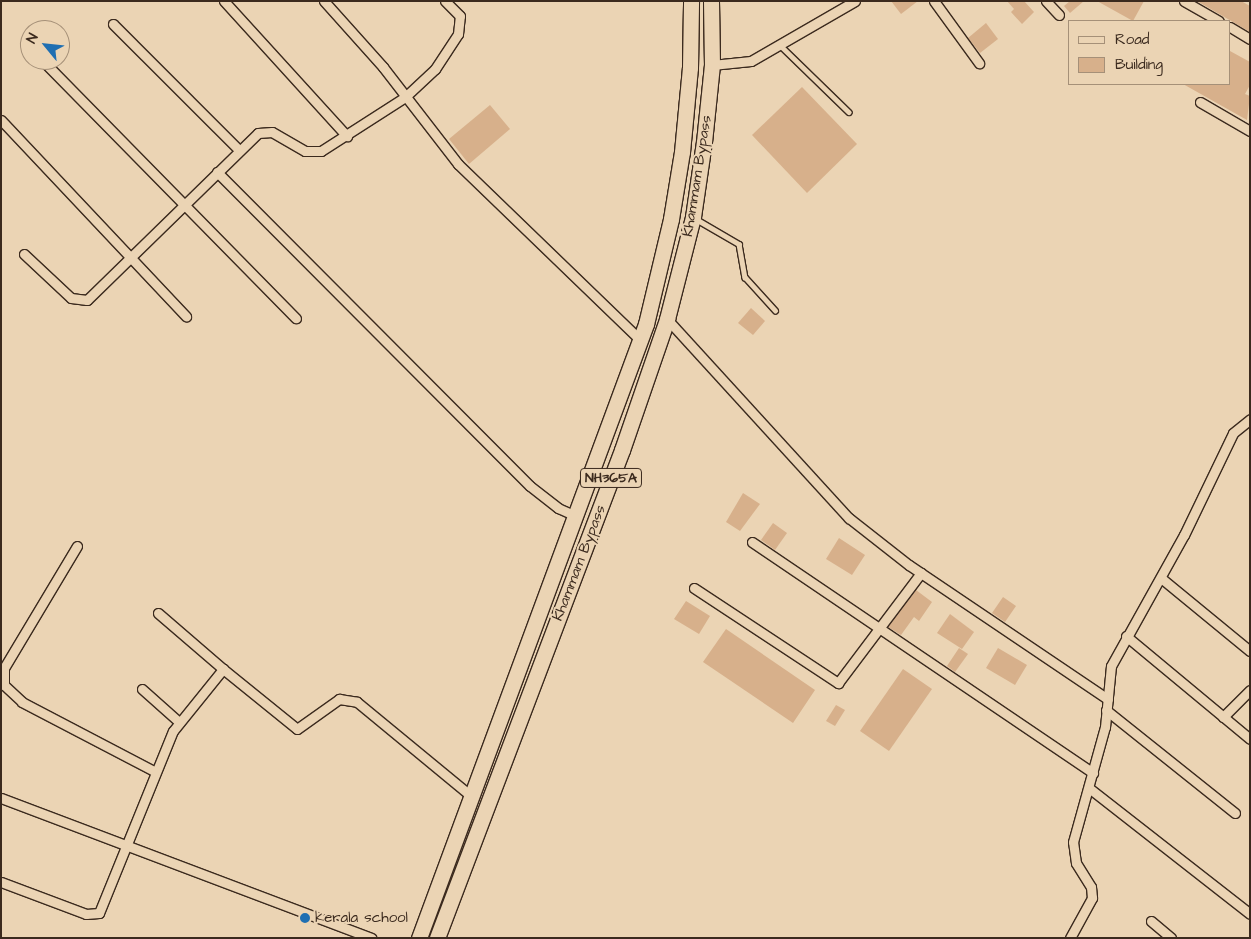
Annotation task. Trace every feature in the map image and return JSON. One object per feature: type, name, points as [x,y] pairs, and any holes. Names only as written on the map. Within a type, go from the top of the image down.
[{"type":"highway","name":"Khammam Bypass","points":[[418,938],[640,340],[658,278],[682,152],[690,68],[691,1]]},
{"type":"highway","name":"Khammam Bypass","points":[[437,938],[618,460],[667,319],[693,217],[712,64],[711,1]]},
{"type":"highway","points":[[599,454],[618,460]]},
{"type":"street","points":[[224,1],[347,136]]},
{"type":"street","points":[[324,1],[383,67],[458,164],[640,340]]},
{"type":"street","points":[[24,254],[70,298],[82,302],[92,297],[250,138],[264,131],[312,153],[321,152],[405,97],[435,68],[458,34],[460,16],[445,1]]},
{"type":"street","points":[[712,64],[751,60],[855,1]]},
{"type":"street","points":[[934,1],[979,63]]},
{"type":"street","points":[[1046,1],[1059,16]]},
{"type":"street","points":[[1184,1],[1217,20]]},
{"type":"street","points":[[113,24],[239,150]]},
{"type":"street","points":[[1231,28],[1250,39]]},
{"type":"street","points":[[52,70],[296,318]]},
{"type":"street","points":[[1200,102],[1250,131]]},
{"type":"street","points":[[1,120],[186,316]]},
{"type":"street","points":[[217,172],[530,486],[558,508],[576,516]]},
{"type":"street","points":[[667,319],[849,518],[921,573],[1108,699]]},
{"type":"street","points":[[1070,938],[1092,898],[1091,887],[1073,852],[1093,773],[1106,710],[1111,666],[1126,636],[1161,578],[1233,433],[1250,419]]},
{"type":"street","points":[[752,542],[1093,773]]},
{"type":"street","points":[[77,546],[4,668],[4,685],[22,702],[154,771]]},
{"type":"street","points":[[694,588],[834,682],[843,679],[921,573]]},
{"type":"street","points":[[1161,578],[1250,651]]},
{"type":"street","points":[[158,613],[297,729],[339,699],[357,702],[471,796]]},
{"type":"street","points":[[1126,636],[1250,739]]},
{"type":"street","points":[[1,882],[86,914],[96,915],[103,905],[124,845],[154,771],[179,722],[223,669]]},
{"type":"street","points":[[142,689],[179,722]]},
{"type":"street","points":[[1223,717],[1250,690]]},
{"type":"street","points":[[1106,710],[1235,813]]},
{"type":"street","points":[[1089,788],[1250,914]]},
{"type":"street","points":[[1,798],[371,938]]},
{"type":"street","points":[[1151,921],[1171,938]]},
{"type":"lane","points":[[780,44],[849,112]]},
{"type":"lane","points":[[693,217],[739,244],[743,256],[742,273],[774,310]]},
{"type":"building","points":[[891,1],[918,1],[901,14]]},
{"type":"building","points":[[1007,1],[1024,1],[1034,12],[1022,24],[1011,12],[1014,9]]},
{"type":"building","points":[[1070,1],[1084,1],[1070,13],[1064,6]]},
{"type":"building","points":[[1097,1],[1144,1],[1134,20]]},
{"type":"building","points":[[1197,1],[1241,1],[1250,6],[1250,32]]},
{"type":"building","points":[[986,23],[998,39],[980,53],[968,38]]},
{"type":"building","points":[[1231,52],[1250,62],[1250,85],[1245,94],[1250,96],[1247,120],[1185,85],[1231,85]]},
{"type":"building","points":[[802,87],[857,144],[807,193],[752,135]]},
{"type":"building","points":[[490,105],[510,129],[469,164],[449,139]]},
{"type":"building","points":[[751,308],[765,321],[753,335],[738,323]]},
{"type":"building","points":[[743,493],[760,504],[740,531],[726,522]]},
{"type":"building","points":[[773,523],[787,533],[775,550],[761,540]]},
{"type":"building","points":[[839,538],[865,555],[852,575],[826,559]]},
{"type":"building","points":[[916,590],[932,602],[919,621],[914,617],[901,635],[888,627]]},
{"type":"building","points":[[1003,597],[1016,606],[1005,622],[992,613]]},
{"type":"building","points":[[686,601],[710,616],[699,634],[674,619]]},
{"type":"building","points":[[950,614],[974,632],[962,649],[937,633]]},
{"type":"building","points":[[726,629],[815,690],[793,723],[703,662]]},
{"type":"building","points":[[959,648],[968,654],[955,672],[947,666]]},
{"type":"building","points":[[998,648],[1027,665],[1015,685],[986,668]]},
{"type":"building","points":[[903,669],[932,689],[889,751],[860,731]]},
{"type":"building","points":[[836,705],[845,710],[835,726],[826,721]]},
{"type":"place","name":"kerala school","points":[[305,918]]}]
